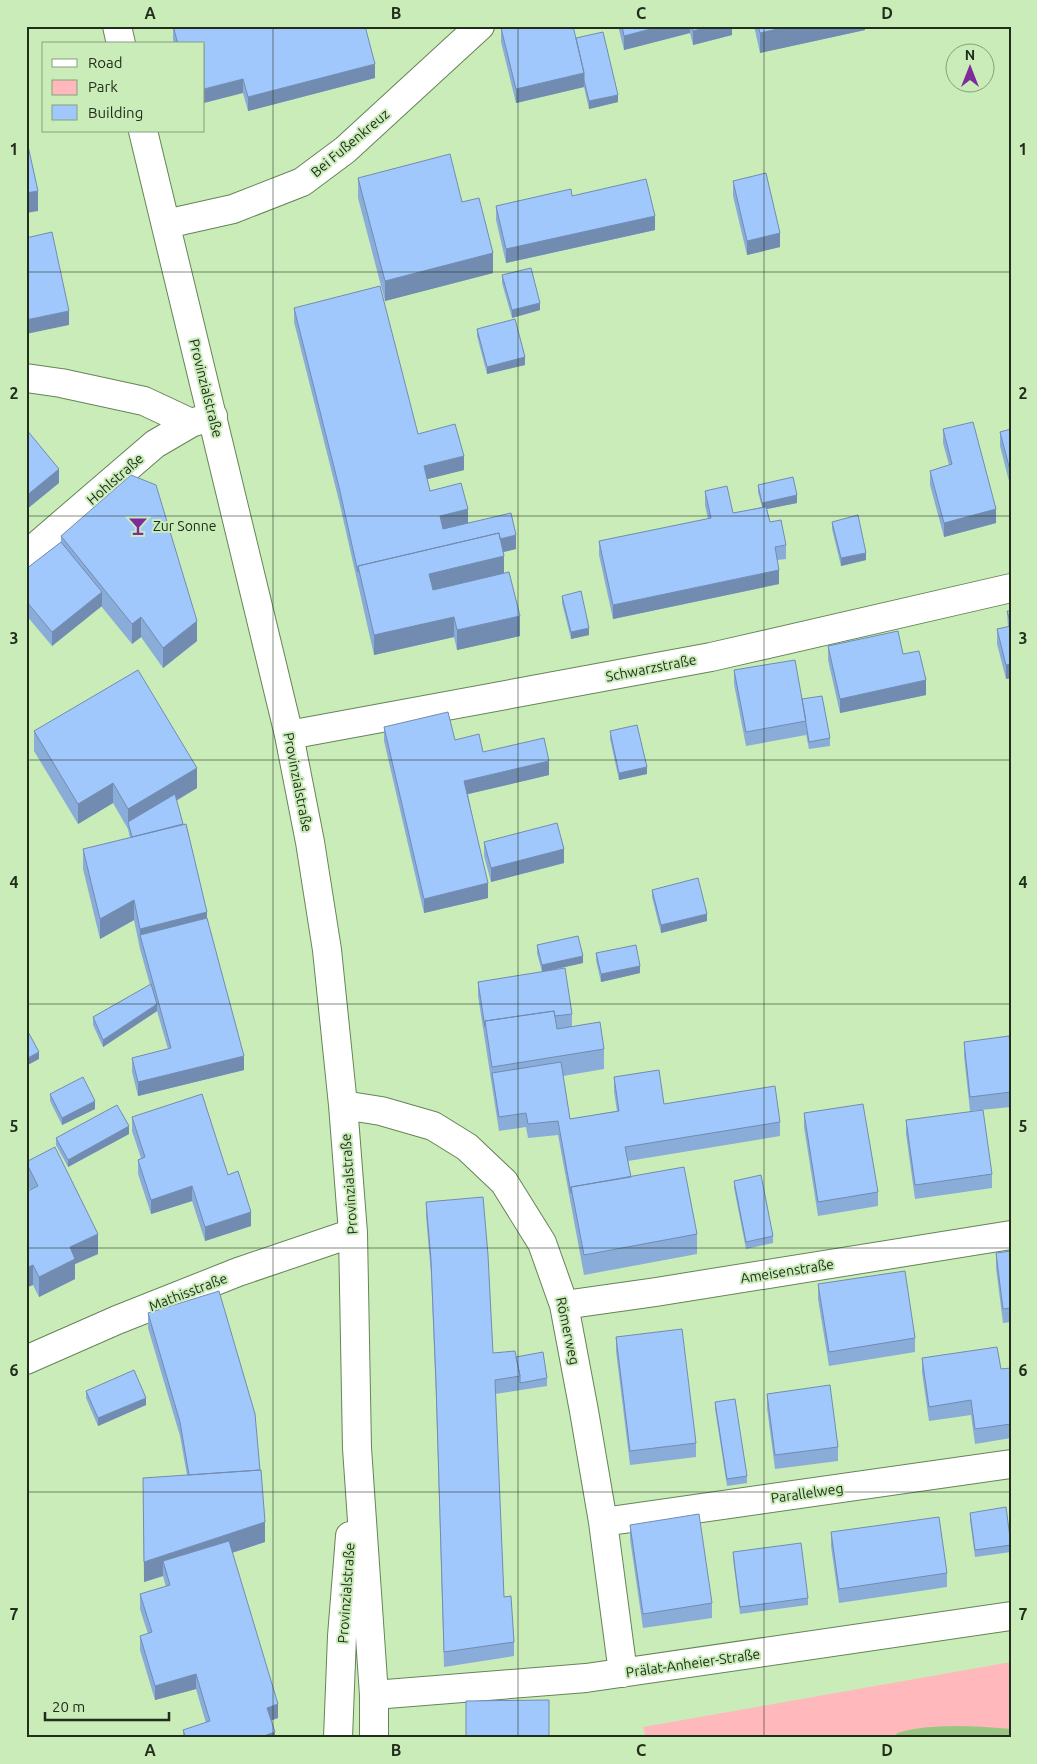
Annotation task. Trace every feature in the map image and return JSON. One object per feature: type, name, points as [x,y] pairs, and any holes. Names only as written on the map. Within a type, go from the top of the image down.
[{"type":"street","points":[[117,26],[121,42]]},
{"type":"street","name":"Bei Fußenkreuz","points":[[166,224],[232,209],[302,182],[345,150],[480,26]]},
{"type":"street","name":"Provinzialstraße","points":[[143,132],[166,224],[202,419],[289,735],[310,842],[327,950],[343,1105],[352,1233],[357,1448],[374,1695],[374,1738]]},
{"type":"street","name":"Provinzialstraße","points":[[26,378],[60,383],[144,401],[202,419]]},
{"type":"street","name":"Hohlstraße","points":[[26,555],[155,444],[202,419]]},
{"type":"street","name":"Schwarzstraße","points":[[289,735],[711,657],[1011,588]]},
{"type":"street","name":"Römerweg","points":[[343,1105],[380,1111],[433,1126],[467,1147],[504,1182],[542,1243],[564,1305],[604,1522],[623,1673]]},
{"type":"street","name":"Mathisstraße","points":[[26,1360],[117,1320],[238,1272],[352,1233]]},
{"type":"street","name":"Ameisenstraße","points":[[564,1305],[1011,1235]]},
{"type":"street","name":"Provinzialstraße","points":[[338,1738],[342,1636],[357,1448]]},
{"type":"street","name":"Parallelweg","points":[[604,1522],[1011,1464]]},
{"type":"street","name":"Prälat-Anheier-Straße","points":[[374,1695],[586,1678],[1011,1616]]},
{"type":"green space","points":[[1011,1662],[1011,1738],[646,1738],[643,1727]]},
{"type":"building","points":[[173,26],[264,26],[265,28],[272,26],[365,26],[375,64],[248,97],[243,79],[205,89],[205,42],[177,42]]},
{"type":"building","points":[[510,26],[573,26],[584,73],[516,89],[501,28]]},
{"type":"building","points":[[622,26],[662,26],[624,36]]},
{"type":"building","points":[[692,26],[712,26],[693,31]]},
{"type":"building","points":[[758,26],[791,26],[760,33]]},
{"type":"building","points":[[603,32],[618,95],[589,101],[576,38]]},
{"type":"building","points":[[26,137],[38,191],[26,193]]},
{"type":"building","points":[[450,154],[462,202],[479,198],[493,253],[385,281],[358,178]]},
{"type":"building","points":[[766,173],[780,233],[747,241],[733,181]]},
{"type":"building","points":[[646,179],[655,216],[506,249],[496,206],[571,189],[572,196]]},
{"type":"building","points":[[52,232],[69,311],[26,320],[26,238]]},
{"type":"building","points":[[531,268],[540,303],[512,310],[502,275]]},
{"type":"building","points":[[380,286],[418,434],[455,424],[464,456],[424,466],[430,491],[461,483],[468,509],[440,516],[443,529],[511,513],[516,535],[500,539],[499,533],[358,566],[358,572],[339,487],[294,308]]},
{"type":"building","points":[[515,319],[525,357],[487,367],[477,329]]},
{"type":"building","points":[[973,422],[996,509],[944,523],[930,471],[952,464],[943,429]]},
{"type":"building","points":[[26,429],[59,469],[26,496]]},
{"type":"building","points":[[1011,429],[1011,474],[1000,432]]},
{"type":"building","points":[[131,475],[156,485],[197,621],[163,648],[141,617],[132,624],[61,536]]},
{"type":"building","points":[[793,477],[797,495],[762,503],[758,485]]},
{"type":"building","points":[[727,486],[733,513],[766,507],[770,522],[781,520],[786,545],[775,547],[779,570],[613,605],[599,541],[711,518],[705,491]]},
{"type":"building","points":[[858,515],[866,553],[841,558],[832,522]]},
{"type":"building","points":[[499,533],[504,556],[429,574],[433,590],[509,572],[520,616],[457,630],[454,617],[374,635],[358,566]]},
{"type":"building","points":[[61,542],[102,592],[52,632],[26,601],[26,569]]},
{"type":"building","points":[[581,591],[589,628],[571,632],[562,596]]},
{"type":"building","points":[[1007,611],[1011,611],[1011,625]]},
{"type":"building","points":[[1011,626],[1011,664],[1006,665],[997,629]]},
{"type":"building","points":[[898,631],[903,654],[919,651],[926,680],[840,699],[828,646]]},
{"type":"building","points":[[795,660],[806,721],[746,732],[734,670]]},
{"type":"building","points":[[138,670],[197,768],[128,809],[113,783],[78,804],[34,731]]},
{"type":"building","points":[[822,696],[830,738],[809,742],[802,699]]},
{"type":"building","points":[[448,712],[455,740],[479,734],[483,752],[544,738],[549,761],[464,781],[488,883],[424,899],[384,727]]},
{"type":"building","points":[[637,725],[647,767],[619,773],[610,731]]},
{"type":"building","points":[[175,794],[183,824],[132,837],[128,822]]},
{"type":"building","points":[[557,823],[564,849],[491,868],[484,842]]},
{"type":"building","points":[[186,824],[207,912],[140,929],[134,900],[100,919],[83,849]]},
{"type":"building","points":[[698,878],[707,914],[661,925],[652,890]]},
{"type":"building","points":[[207,918],[244,1056],[138,1082],[132,1058],[171,1048],[140,935]]},
{"type":"building","points":[[578,936],[583,956],[542,965],[537,945]]},
{"type":"building","points":[[636,945],[640,966],[601,974],[596,953]]},
{"type":"building","points":[[565,968],[572,1014],[555,1016],[554,1011],[485,1021],[485,1027],[478,982]]},
{"type":"building","points":[[151,984],[157,1004],[103,1040],[93,1017]]},
{"type":"building","points":[[554,1011],[557,1029],[600,1022],[604,1049],[492,1067],[485,1021]]},
{"type":"building","points":[[26,1028],[39,1052],[26,1059]]},
{"type":"building","points":[[1009,1036],[1011,1092],[970,1097],[964,1042]]},
{"type":"building","points":[[561,1062],[570,1119],[619,1111],[614,1077],[659,1070],[664,1104],[775,1086],[780,1122],[625,1147],[631,1177],[571,1187],[571,1193],[558,1121],[528,1124],[526,1113],[499,1117],[492,1073]]},
{"type":"building","points":[[83,1077],[95,1101],[62,1118],[50,1094]]},
{"type":"building","points":[[202,1094],[228,1175],[238,1171],[251,1212],[205,1227],[192,1186],[151,1200],[138,1160],[145,1157],[132,1117]]},
{"type":"building","points":[[863,1104],[878,1192],[818,1202],[804,1113]]},
{"type":"building","points":[[117,1105],[129,1126],[68,1160],[56,1138]]},
{"type":"building","points":[[983,1110],[992,1174],[915,1185],[906,1120]]},
{"type":"building","points":[[55,1147],[98,1234],[70,1247],[75,1259],[39,1277],[33,1265],[26,1268],[26,1192],[38,1186],[26,1162]]},
{"type":"building","points":[[684,1167],[697,1234],[584,1255],[571,1187]]},
{"type":"building","points":[[761,1175],[773,1236],[746,1242],[734,1181]]},
{"type":"building","points":[[483,1197],[493,1353],[515,1351],[520,1376],[495,1380],[504,1597],[511,1596],[514,1642],[444,1652],[436,1382],[431,1260],[426,1202]]},
{"type":"building","points":[[1011,1251],[1011,1308],[1003,1309],[996,1253]]},
{"type":"building","points":[[905,1271],[915,1338],[829,1352],[818,1284]]},
{"type":"building","points":[[219,1291],[255,1414],[260,1470],[189,1475],[180,1422],[148,1313]]},
{"type":"building","points":[[682,1329],[696,1443],[630,1451],[616,1337]]},
{"type":"building","points":[[997,1347],[1001,1369],[1011,1368],[1011,1424],[975,1429],[971,1400],[929,1407],[922,1358]]},
{"type":"building","points":[[543,1352],[547,1378],[520,1383],[516,1357]]},
{"type":"building","points":[[134,1370],[146,1398],[98,1418],[86,1391]]},
{"type":"building","points":[[830,1385],[838,1447],[775,1455],[767,1394]]},
{"type":"building","points":[[735,1399],[747,1476],[727,1479],[715,1402]]},
{"type":"building","points":[[261,1470],[265,1522],[144,1562],[143,1478]]},
{"type":"building","points":[[1006,1507],[1011,1545],[975,1550],[970,1513]]},
{"type":"building","points":[[699,1514],[712,1603],[643,1614],[630,1525]]},
{"type":"building","points":[[939,1517],[947,1573],[839,1589],[831,1532]]},
{"type":"building","points":[[229,1541],[278,1704],[267,1708],[275,1732],[258,1738],[186,1738],[183,1730],[210,1721],[196,1674],[155,1686],[140,1636],[152,1632],[140,1594],[170,1585],[163,1561]]},
{"type":"building","points":[[801,1543],[808,1598],[740,1607],[733,1552]]},
{"type":"building","points":[[549,1700],[549,1738],[466,1738],[466,1701]]},
{"type":"waterway","points":[[901,1738],[941,1732],[1011,1735]]},
{"type":"place","name":"Zur Sonne","points":[[138,526]]}]
